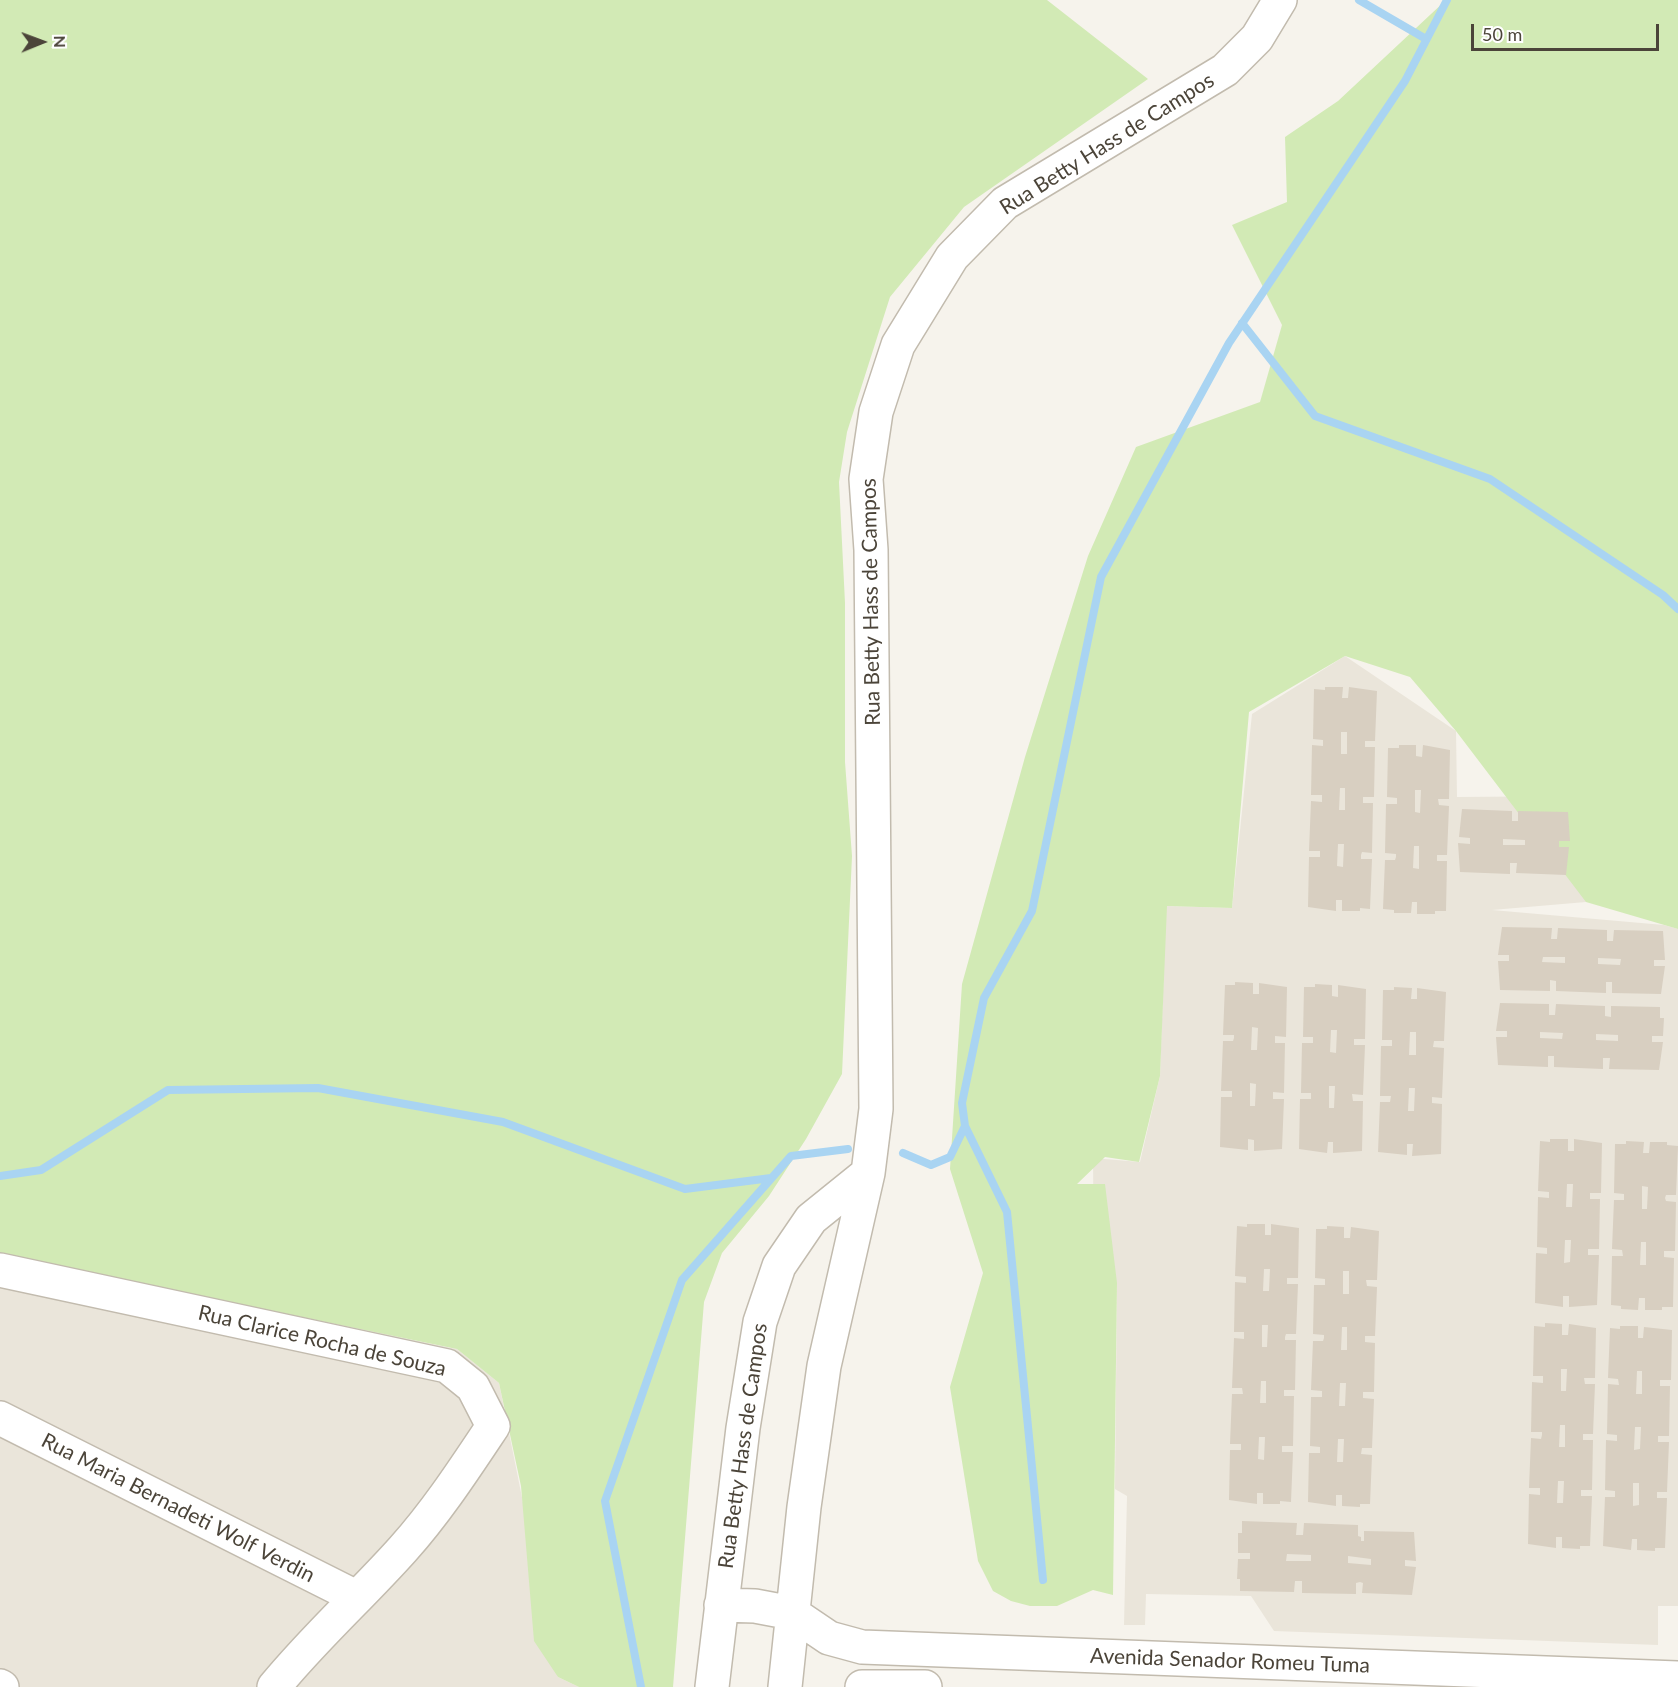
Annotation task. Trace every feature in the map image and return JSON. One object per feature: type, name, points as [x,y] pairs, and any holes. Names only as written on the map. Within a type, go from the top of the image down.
[{"type":"street","name":"Rua Betty Hass de Campos","points":[[785,1687],[792,1613],[824,1366],[868,1173],[876,1108],[872,550],[866,479],[876,412],[898,345],[952,257],[1005,203],[1225,70],[1257,38],[1280,0]]},
{"type":"street","name":"Rua Betty Hass de Campos","points":[[712,1687],[743,1428],[760,1322],[779,1266],[811,1219],[868,1173]]},
{"type":"street","name":"Rua Clarice Rocha de Souza","points":[[0,1270],[447,1366],[473,1387],[493,1426],[439,1506],[357,1597],[305,1649],[274,1687]]},
{"type":"street","name":"Rua Maria Bernadeti Wolf Verdin","points":[[0,1418],[357,1597]]},
{"type":"street","points":[[721,1605],[755,1606],[792,1613]]},
{"type":"street","name":"Avenida Senador Romeu Tuma","points":[[792,1613],[829,1638],[862,1647],[1678,1678]]},
{"type":"street","points":[[862,1687],[925,1687]]},
{"type":"shaded area","points":[[1345,656],[1456,731],[1457,797],[1584,796],[1586,902],[1492,910],[1664,925],[1678,929],[1678,1606],[1658,1606],[1658,1645],[1274,1631],[1251,1596],[1146,1594],[1145,1625],[1124,1625],[1127,1496],[1115,1489],[1117,1283],[1094,1273],[1093,1158],[1140,1162],[1160,1076],[1166,906],[1232,908],[1252,714]]},
{"type":"shaded area","points":[[0,1255],[457,1349],[499,1383],[558,1677],[579,1687],[0,1687]]},
{"type":"green space","points":[[0,0],[1047,0],[1148,79],[964,207],[890,297],[847,432],[839,482],[845,603],[845,762],[852,856],[842,1074],[806,1139],[769,1196],[722,1253],[704,1302],[673,1687],[579,1687],[558,1677],[534,1641],[521,1486],[499,1383],[457,1349],[0,1255]]},
{"type":"green space","points":[[1446,0],[1678,0],[1678,929],[1586,902],[1456,731],[1410,677],[1345,656],[1249,712],[1232,908],[1167,906],[1160,1076],[1139,1162],[1105,1157],[1077,1184],[1105,1184],[1117,1283],[1113,1595],[1093,1590],[1057,1606],[1030,1606],[1011,1601],[993,1591],[978,1561],[950,1387],[983,1273],[950,1169],[962,984],[1025,757],[1088,556],[1136,447],[1260,402],[1282,325],[1232,225],[1287,202],[1285,137],[1338,101]]},
{"type":"building","points":[[1325,687],[1343,687],[1342,698],[1348,698],[1349,687],[1377,691],[1375,741],[1365,741],[1365,747],[1375,747],[1374,797],[1363,797],[1363,803],[1373,803],[1372,853],[1362,852],[1361,855],[1361,859],[1372,859],[1370,909],[1360,908],[1360,911],[1342,911],[1342,900],[1336,900],[1336,911],[1308,907],[1309,857],[1320,857],[1320,851],[1309,851],[1311,801],[1322,802],[1322,795],[1311,795],[1312,745],[1323,746],[1323,740],[1313,739],[1314,689],[1325,690]],"holes":[[[1341,732],[1347,732],[1347,754],[1341,754]],[[1340,788],[1345,788],[1345,810],[1339,810]],[[1338,844],[1344,844],[1343,867],[1337,866]]]},
{"type":"building","points":[[1399,745],[1416,745],[1416,756],[1422,757],[1423,745],[1450,750],[1449,799],[1438,799],[1439,805],[1449,806],[1447,855],[1437,855],[1437,861],[1447,861],[1446,911],[1435,911],[1435,914],[1417,914],[1417,902],[1412,902],[1411,913],[1394,913],[1394,910],[1383,909],[1385,860],[1395,860],[1396,857],[1396,854],[1385,853],[1386,804],[1397,804],[1397,798],[1387,797],[1388,748],[1399,748]],"holes":[[[1415,790],[1421,790],[1420,813],[1415,812]],[[1414,846],[1419,846],[1419,869],[1413,868]]]},
{"type":"building","points":[[1462,809],[1512,811],[1512,821],[1518,821],[1518,811],[1568,812],[1570,841],[1559,841],[1559,847],[1569,847],[1566,875],[1516,873],[1517,863],[1510,863],[1510,874],[1460,872],[1458,843],[1470,844],[1470,838],[1459,837]],"holes":[[[1503,839],[1525,840],[1525,845],[1503,845]]]},
{"type":"building","points":[[1502,927],[1552,928],[1551,939],[1557,939],[1558,928],[1607,930],[1607,941],[1613,941],[1614,930],[1663,931],[1665,960],[1654,960],[1654,966],[1665,966],[1661,994],[1612,993],[1612,982],[1606,982],[1606,993],[1556,991],[1556,981],[1550,980],[1550,991],[1500,990],[1498,961],[1509,961],[1509,955],[1498,955]],"holes":[[[1543,957],[1565,957],[1565,963],[1542,962]],[[1598,958],[1621,959],[1620,965],[1598,964]]]},
{"type":"building","points":[[1235,982],[1253,983],[1253,994],[1259,994],[1259,983],[1287,987],[1286,1037],[1275,1036],[1275,1043],[1285,1043],[1284,1093],[1273,1092],[1273,1099],[1284,1099],[1282,1149],[1254,1151],[1254,1140],[1248,1139],[1248,1150],[1220,1147],[1221,1097],[1232,1097],[1232,1091],[1221,1091],[1223,1041],[1233,1041],[1234,1038],[1234,1035],[1223,1035],[1225,985],[1235,985]],"holes":[[[1252,1027],[1258,1028],[1257,1050],[1251,1050]],[[1250,1083],[1256,1084],[1255,1106],[1250,1106]]]},
{"type":"building","points":[[1315,984],[1332,985],[1332,996],[1338,997],[1338,985],[1366,989],[1365,1039],[1354,1039],[1354,1045],[1365,1045],[1363,1095],[1352,1094],[1353,1101],[1363,1101],[1362,1151],[1333,1153],[1333,1142],[1328,1142],[1327,1153],[1299,1149],[1300,1099],[1311,1099],[1311,1093],[1301,1093],[1302,1043],[1313,1043],[1313,1037],[1303,1037],[1304,987],[1315,987]],"holes":[[[1331,1030],[1337,1030],[1336,1053],[1330,1052]],[[1329,1086],[1335,1086],[1334,1108],[1329,1108]]]},
{"type":"building","points":[[1394,987],[1412,988],[1411,999],[1417,999],[1417,988],[1446,992],[1444,1041],[1434,1041],[1433,1047],[1444,1048],[1442,1098],[1432,1097],[1432,1103],[1442,1104],[1441,1154],[1412,1156],[1413,1144],[1407,1144],[1407,1155],[1378,1152],[1380,1102],[1390,1102],[1391,1096],[1380,1096],[1381,1046],[1392,1046],[1392,1040],[1382,1040],[1383,990],[1394,990]],"holes":[[[1410,1032],[1416,1032],[1416,1055],[1409,1055]],[[1409,1088],[1415,1088],[1414,1111],[1408,1111]]]},
{"type":"building","points":[[1500,1003],[1549,1004],[1549,1015],[1555,1015],[1556,1004],[1605,1006],[1605,1016],[1611,1017],[1611,1006],[1660,1007],[1660,1018],[1664,1018],[1663,1036],[1652,1036],[1652,1042],[1663,1042],[1659,1070],[1609,1069],[1610,1058],[1603,1058],[1603,1069],[1554,1067],[1554,1056],[1548,1056],[1548,1067],[1498,1065],[1496,1037],[1507,1037],[1507,1031],[1496,1031]],"holes":[[[1540,1032],[1563,1033],[1562,1039],[1540,1038]],[[1596,1034],[1618,1035],[1618,1041],[1596,1040]]]},
{"type":"building","points":[[1550,1139],[1568,1139],[1568,1151],[1574,1151],[1574,1139],[1602,1143],[1601,1193],[1590,1193],[1590,1199],[1600,1199],[1599,1249],[1588,1249],[1588,1255],[1599,1255],[1597,1305],[1569,1307],[1569,1296],[1563,1296],[1563,1307],[1535,1303],[1536,1253],[1547,1254],[1547,1248],[1537,1247],[1538,1197],[1549,1198],[1549,1192],[1538,1191],[1540,1141],[1550,1142]],"holes":[[[1567,1184],[1573,1184],[1572,1207],[1566,1207]],[[1565,1240],[1571,1240],[1570,1262],[1564,1263]]]},
{"type":"building","points":[[1626,1141],[1644,1142],[1643,1153],[1649,1153],[1650,1142],[1667,1142],[1667,1145],[1678,1146],[1676,1195],[1666,1195],[1665,1198],[1666,1201],[1676,1202],[1675,1251],[1664,1251],[1664,1257],[1674,1258],[1673,1307],[1662,1307],[1662,1310],[1645,1310],[1645,1298],[1639,1298],[1638,1310],[1621,1309],[1621,1306],[1611,1305],[1612,1256],[1623,1256],[1622,1250],[1612,1249],[1614,1200],[1624,1200],[1624,1194],[1614,1193],[1615,1144],[1626,1144]],"holes":[[[1642,1186],[1648,1187],[1647,1209],[1642,1209]],[[1641,1242],[1646,1242],[1646,1265],[1640,1265]]]},
{"type":"building","points":[[1247,1224],[1265,1224],[1265,1235],[1271,1235],[1271,1224],[1299,1228],[1298,1278],[1287,1278],[1287,1284],[1298,1284],[1296,1334],[1286,1334],[1285,1337],[1285,1340],[1296,1340],[1295,1390],[1284,1390],[1284,1396],[1294,1396],[1293,1446],[1282,1446],[1282,1452],[1293,1452],[1291,1502],[1280,1501],[1280,1504],[1263,1504],[1263,1493],[1257,1493],[1257,1504],[1229,1500],[1230,1450],[1241,1450],[1241,1444],[1230,1444],[1232,1394],[1243,1394],[1242,1388],[1232,1388],[1234,1338],[1244,1339],[1244,1332],[1234,1332],[1235,1282],[1246,1283],[1246,1277],[1235,1276],[1237,1226],[1247,1227]],"holes":[[[1264,1269],[1270,1269],[1269,1291],[1263,1291]],[[1262,1325],[1268,1325],[1267,1347],[1262,1347]],[[1261,1381],[1266,1381],[1266,1403],[1260,1403]],[[1259,1437],[1265,1437],[1264,1460],[1258,1459]]]},
{"type":"building","points":[[1327,1226],[1344,1227],[1344,1238],[1350,1238],[1351,1227],[1379,1231],[1377,1280],[1366,1280],[1367,1286],[1377,1287],[1375,1336],[1365,1336],[1365,1342],[1375,1343],[1374,1392],[1363,1392],[1363,1398],[1374,1399],[1372,1448],[1362,1448],[1361,1454],[1372,1455],[1370,1504],[1360,1504],[1360,1507],[1342,1506],[1342,1495],[1336,1495],[1336,1506],[1308,1502],[1309,1453],[1320,1453],[1320,1447],[1310,1446],[1311,1397],[1322,1397],[1322,1391],[1311,1390],[1313,1341],[1323,1341],[1324,1338],[1324,1335],[1313,1334],[1314,1285],[1325,1285],[1325,1279],[1315,1278],[1316,1229],[1327,1229]],"holes":[[[1343,1271],[1349,1271],[1349,1294],[1343,1294]],[[1342,1327],[1347,1327],[1347,1350],[1341,1350]],[[1340,1383],[1346,1383],[1345,1406],[1339,1406]],[[1338,1439],[1344,1439],[1343,1462],[1337,1462]]]},
{"type":"building","points":[[1545,1323],[1562,1324],[1562,1335],[1568,1335],[1569,1324],[1596,1328],[1595,1378],[1584,1378],[1585,1384],[1595,1384],[1593,1434],[1583,1434],[1583,1440],[1593,1440],[1592,1490],[1581,1490],[1581,1496],[1592,1496],[1590,1546],[1580,1546],[1580,1549],[1562,1548],[1562,1537],[1556,1537],[1556,1548],[1528,1544],[1529,1494],[1540,1495],[1540,1488],[1529,1488],[1531,1438],[1541,1439],[1542,1435],[1542,1432],[1531,1432],[1532,1382],[1543,1383],[1543,1376],[1533,1376],[1534,1326],[1545,1327]],"holes":[[[1561,1369],[1567,1369],[1566,1391],[1561,1391]],[[1560,1425],[1565,1425],[1565,1447],[1559,1447]],[[1558,1481],[1564,1481],[1563,1503],[1557,1503]]]},
{"type":"building","points":[[1620,1326],[1638,1326],[1638,1338],[1643,1338],[1644,1327],[1672,1330],[1671,1380],[1660,1380],[1660,1386],[1670,1386],[1669,1436],[1658,1436],[1658,1442],[1669,1442],[1667,1492],[1657,1492],[1657,1498],[1667,1498],[1665,1548],[1655,1548],[1655,1551],[1637,1550],[1637,1539],[1632,1539],[1631,1550],[1603,1546],[1605,1497],[1615,1497],[1615,1491],[1605,1490],[1606,1440],[1617,1441],[1617,1435],[1607,1434],[1608,1384],[1619,1385],[1618,1379],[1608,1378],[1610,1328],[1620,1329]],"holes":[[[1637,1371],[1642,1371],[1642,1394],[1636,1394]],[[1635,1427],[1641,1427],[1640,1449],[1634,1450]],[[1633,1483],[1639,1483],[1639,1505],[1633,1506]]]},
{"type":"building","points":[[1242,1521],[1297,1523],[1296,1535],[1303,1535],[1304,1523],[1358,1525],[1358,1536],[1361,1537],[1361,1541],[1364,1541],[1364,1531],[1414,1532],[1416,1561],[1405,1560],[1405,1566],[1416,1567],[1412,1595],[1362,1593],[1363,1583],[1360,1582],[1356,1583],[1356,1594],[1302,1593],[1302,1581],[1295,1581],[1294,1592],[1240,1591],[1240,1579],[1237,1579],[1238,1559],[1250,1559],[1250,1553],[1238,1553],[1238,1533],[1242,1533]],"holes":[[[1287,1554],[1311,1555],[1311,1561],[1286,1561]],[[1348,1556],[1371,1559],[1371,1565],[1348,1563]]]},
{"type":"waterway","points":[[1359,0],[1426,39]]},
{"type":"waterway","points":[[903,1153],[931,1165],[950,1157],[965,1126],[962,1103],[984,998],[1032,911],[1101,577],[1229,343],[1405,81],[1447,0]]},
{"type":"waterway","points":[[1242,323],[1315,416],[1490,479],[1663,595],[1678,609]]},
{"type":"waterway","points":[[0,1176],[41,1170],[168,1090],[318,1088],[503,1122],[685,1189],[771,1178]]},
{"type":"waterway","points":[[965,1126],[1007,1212],[1043,1580]]},
{"type":"waterway","points":[[641,1687],[605,1501],[682,1280],[791,1156],[848,1149]]}]
